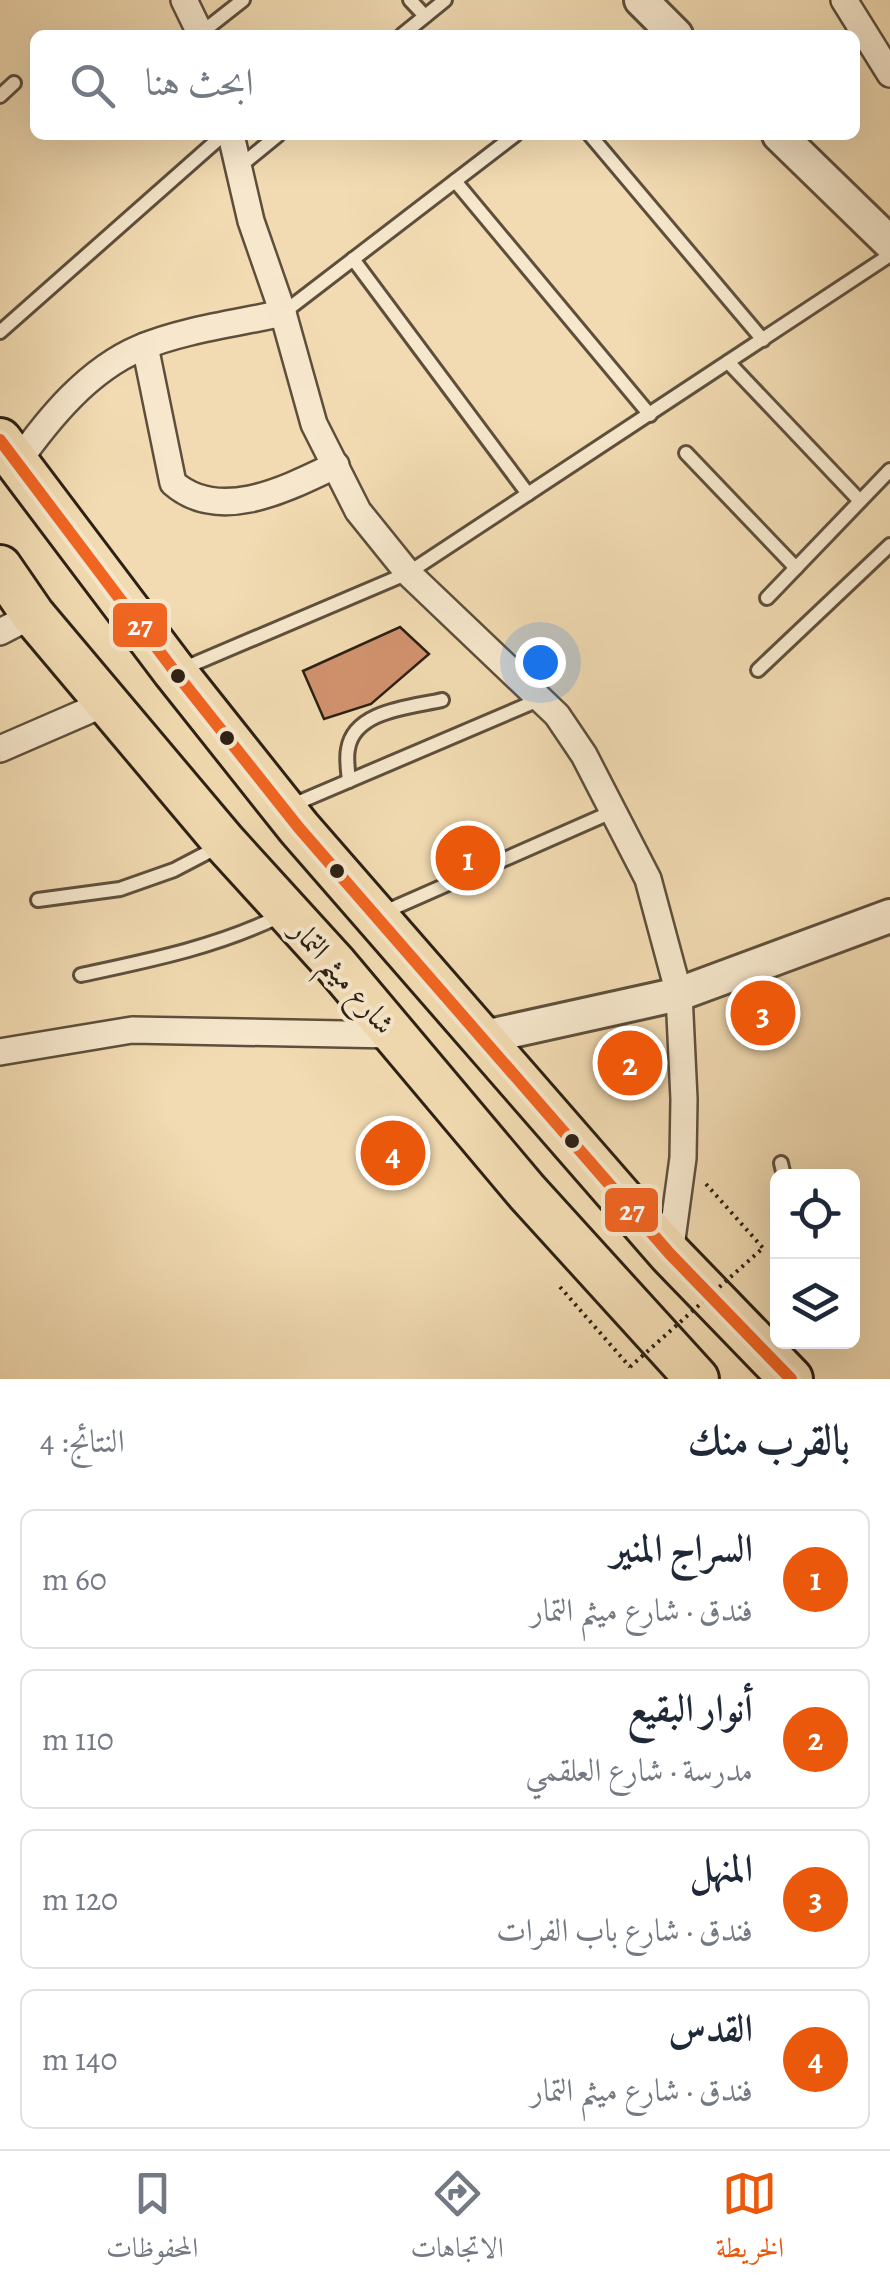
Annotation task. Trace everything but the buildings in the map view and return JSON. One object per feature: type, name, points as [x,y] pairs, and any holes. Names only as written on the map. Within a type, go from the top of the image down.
[{"type":"highway","points":[[8,451],[291,818],[670,1254],[780,1358]]},
{"type":"highway","name":"شارع ميثم التمار","points":[[0,567],[17,624],[106,702],[528,1192],[696,1379]]},
{"type":"highway","points":[[237,857],[265,876],[283,874],[296,862],[302,845],[291,818]]},
{"type":"highway","points":[[296,923],[309,919],[317,906],[330,898],[344,896],[367,907]]},
{"type":"street","points":[[184,0],[199,30]]},
{"type":"street","points":[[844,0],[890,74]]},
{"type":"street","points":[[232,140],[251,221],[314,424],[358,511],[408,573],[557,715],[584,755],[648,879],[679,994],[683,1158],[670,1254]]},
{"type":"street","points":[[784,140],[887,237]]},
{"type":"street","points":[[8,451],[90,380],[145,346],[282,313]]},
{"type":"street","points":[[145,346],[173,483],[186,494],[230,501],[260,498],[336,466]]},
{"type":"street","points":[[0,749],[106,702]]},
{"type":"street","points":[[480,1038],[679,994],[890,916]]},
{"type":"street","points":[[0,1052],[132,1030],[393,1034]]},
{"type":"lane","points":[[206,30],[243,0]]},
{"type":"lane","points":[[410,0],[425,16]]},
{"type":"lane","points":[[408,30],[445,0]]},
{"type":"lane","points":[[0,96],[14,83]]},
{"type":"lane","points":[[0,332],[217,140]]},
{"type":"lane","points":[[238,167],[272,140]]},
{"type":"lane","points":[[282,313],[507,140]]},
{"type":"lane","points":[[594,140],[762,340]]},
{"type":"lane","points":[[455,180],[650,415]]},
{"type":"lane","points":[[175,672],[408,573],[762,340],[887,237]]},
{"type":"lane","points":[[353,259],[528,494]]},
{"type":"lane","points":[[728,362],[860,501]]},
{"type":"lane","points":[[686,453],[796,568]]},
{"type":"lane","points":[[767,598],[890,470]]},
{"type":"lane","points":[[758,670],[890,545]]},
{"type":"lane","points":[[291,818],[349,781],[541,699]]},
{"type":"lane","points":[[349,781],[348,747],[356,731],[376,716],[442,700]]},
{"type":"lane","points":[[367,907],[614,811]]},
{"type":"lane","points":[[38,900],[120,889],[174,870],[237,857]]},
{"type":"lane","points":[[80,974],[182,954],[296,923]]},
{"type":"path","points":[[560,1287],[630,1366],[763,1248],[710,1189]]},
{"type":"transit line","name":"27","points":[[0,440],[299,828],[670,1254],[791,1379]]},
{"type":"place","name":"السراج المنير","points":[[468,858]]},
{"type":"place","name":"المنهل","points":[[763,1013]]},
{"type":"place","name":"أنوار البقيع","points":[[630,1063]]},
{"type":"place","name":"القدس","points":[[393,1153]]}]
